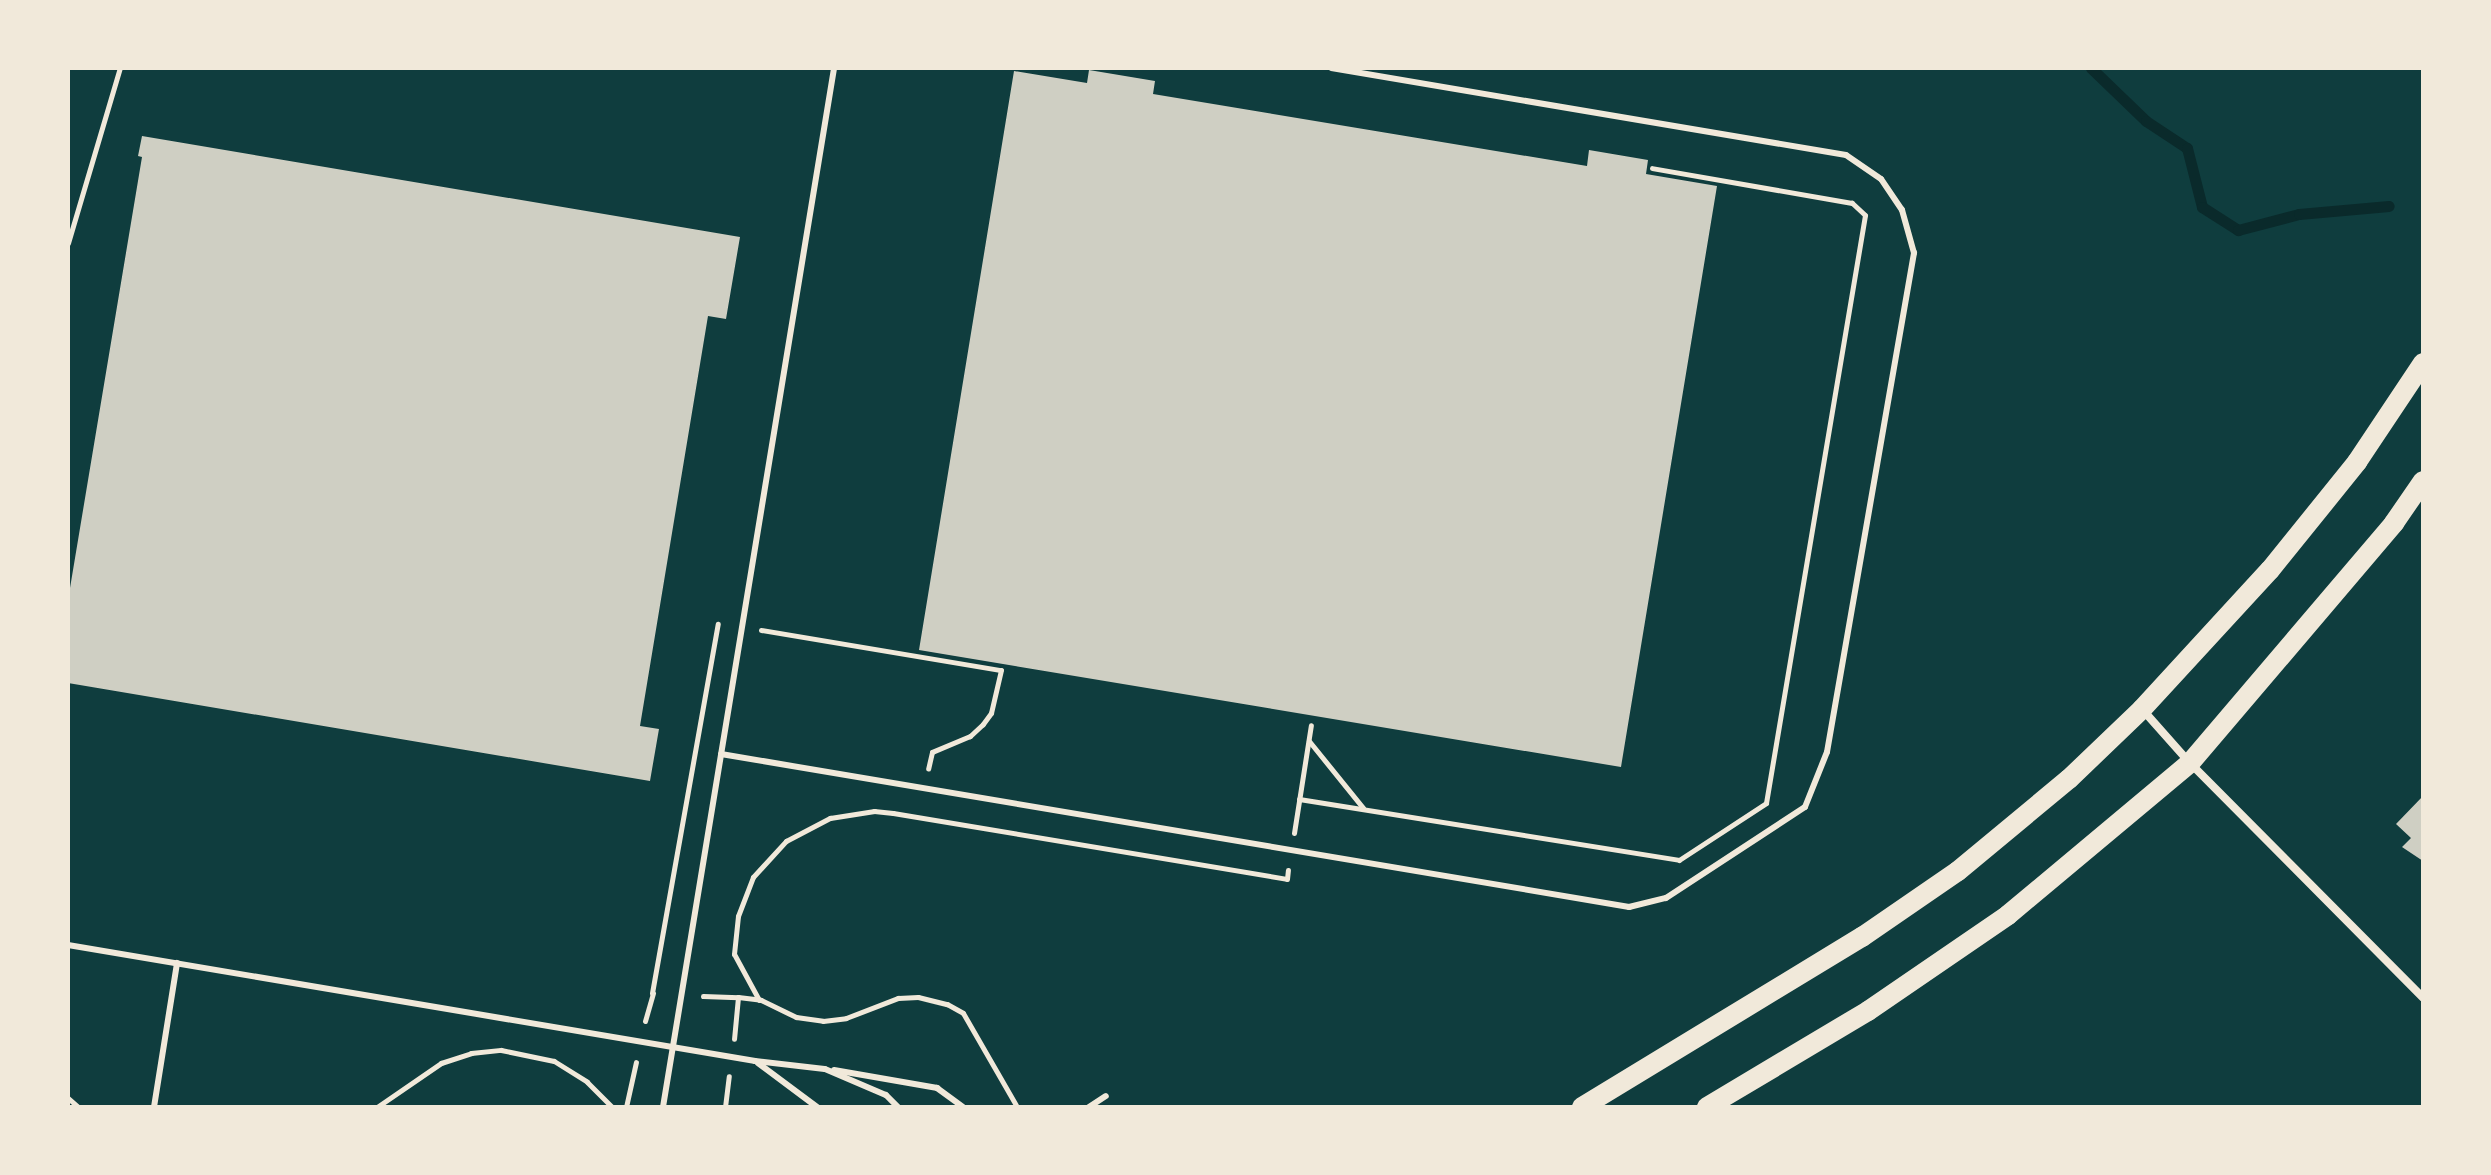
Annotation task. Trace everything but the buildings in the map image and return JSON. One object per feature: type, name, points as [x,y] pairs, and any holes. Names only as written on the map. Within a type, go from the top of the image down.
[{"type":"main road","points":[[1582,1107],[1862,937],[1958,871],[2069,779],[2142,709],[2270,570],[2357,462],[2423,363]]},
{"type":"main road","points":[[1707,1107],[1868,1011],[2008,915],[2190,763],[2394,523],[2423,481]]},
{"type":"street","points":[[2142,709],[2190,763],[2423,998]]},
{"type":"lane","points":[[663,1107],[834,68]]},
{"type":"lane","points":[[721,754],[1629,907],[1666,898],[1805,807],[1827,752],[1914,253],[1902,210],[1881,179],[1846,155],[1331,68]]},
{"type":"lane","points":[[68,945],[755,1061],[937,1088],[963,1107]]},
{"type":"lane","points":[[154,1107],[177,963]]},
{"type":"lane","points":[[755,1061],[817,1107]]},
{"type":"lane","points":[[825,1069],[886,1095],[898,1107]]},
{"type":"lane","points":[[1089,1107],[1106,1096]]},
{"type":"path","points":[[68,243],[120,68]]},
{"type":"path","points":[[1299,799],[1679,860],[1766,803],[1865,215],[1852,203],[1652,168]]},
{"type":"path","points":[[652,993],[719,621],[1001,670],[991,713],[983,724],[970,736],[932,752],[918,816]]},
{"type":"path","points":[[759,1000],[734,954],[738,916],[753,877],[786,841],[830,818],[874,811],[918,816],[1287,879],[1311,725]]},
{"type":"path","points":[[1308,741],[1363,809]]},
{"type":"path","points":[[738,997],[759,1000],[796,1017],[823,1021],[846,1018],[898,998],[918,997],[947,1004],[963,1013],[1017,1107]]},
{"type":"path","points":[[377,1107],[441,1063],[471,1053],[501,1050],[554,1061],[587,1082],[612,1107]]},
{"type":"path","points":[[68,1098],[78,1107]]},
{"type":"waterway","points":[[2091,68],[2146,121],[2187,148],[2202,207],[2238,230],[2299,214],[2389,206]]}]
